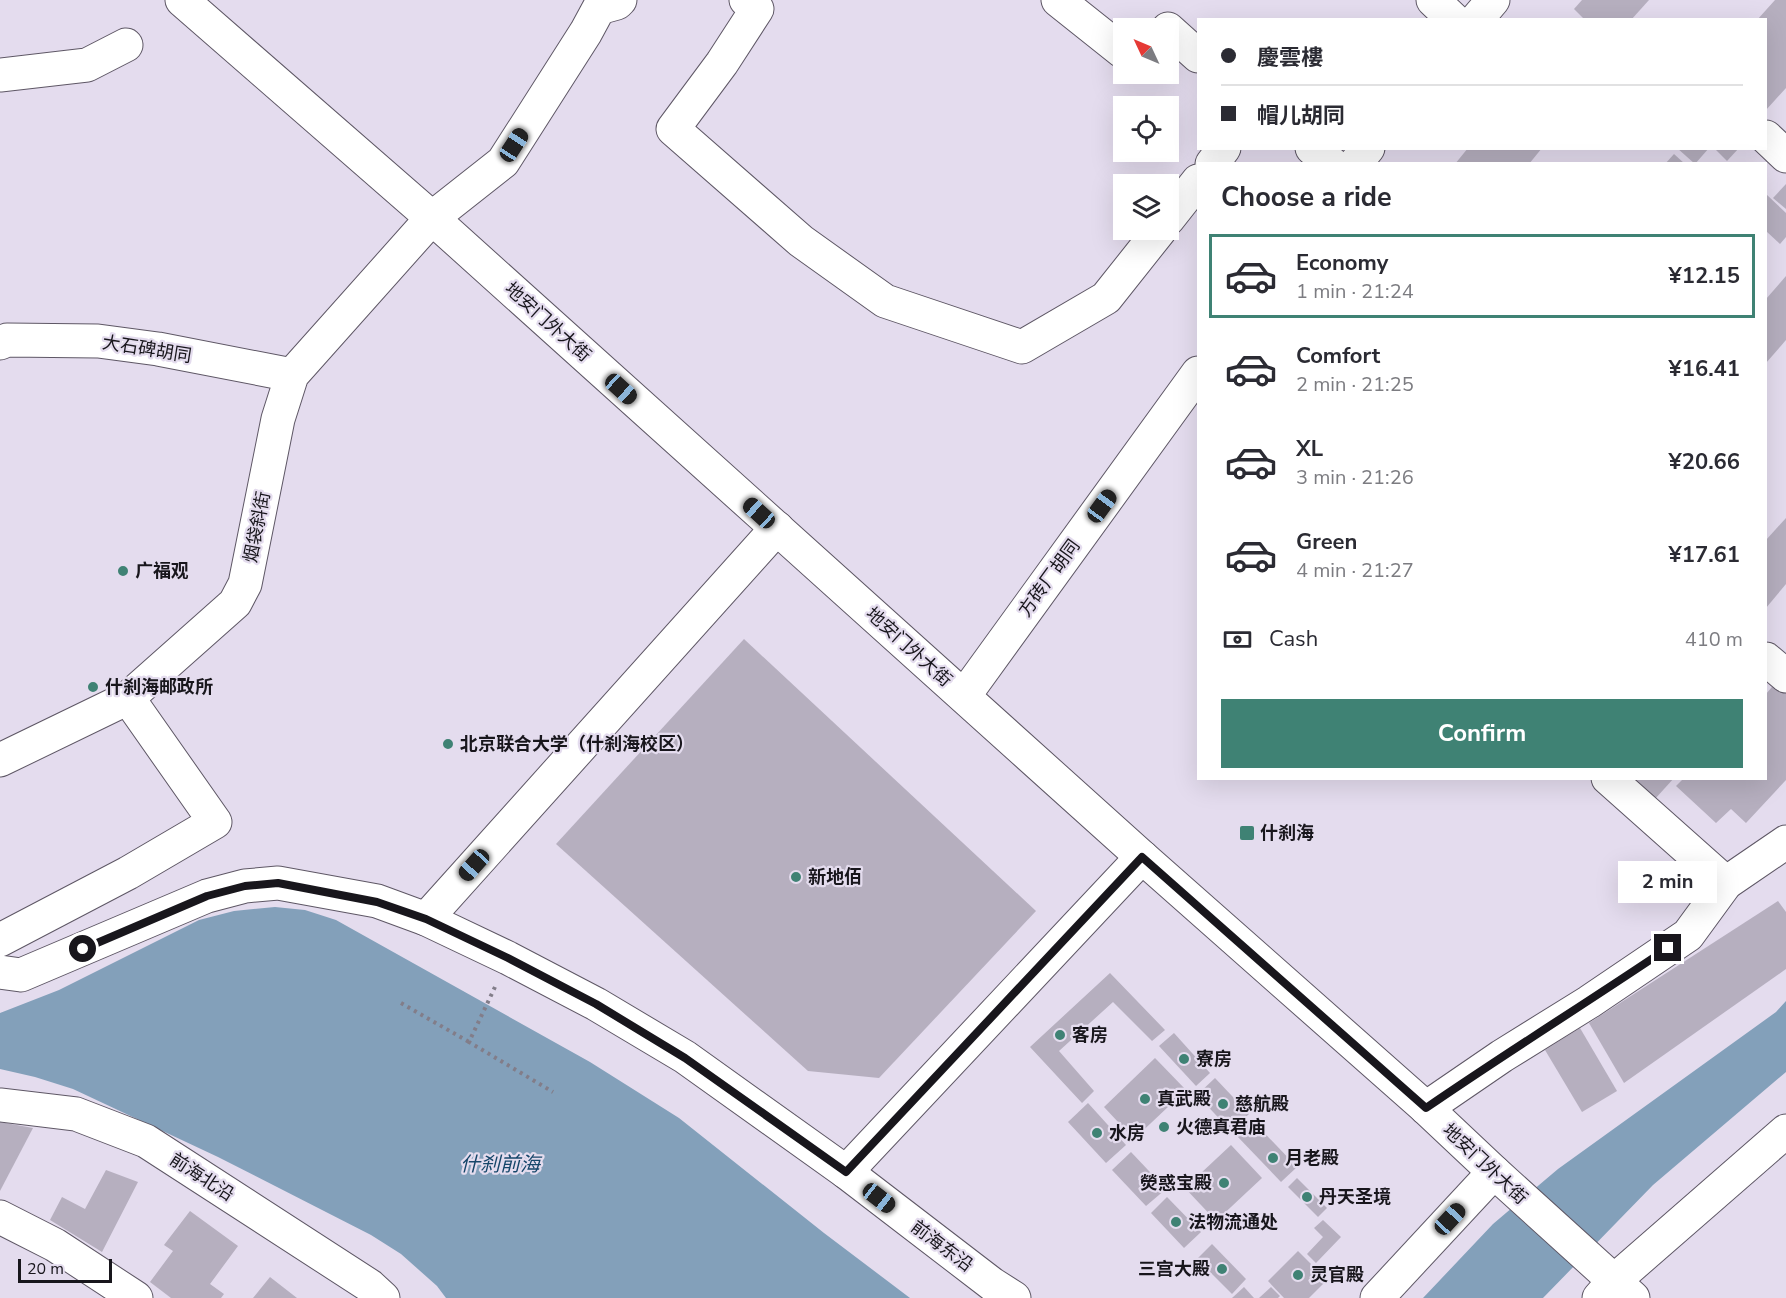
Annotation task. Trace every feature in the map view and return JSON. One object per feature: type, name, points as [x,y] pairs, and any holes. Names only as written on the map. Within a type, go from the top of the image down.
[{"type":"street","name":"地安门外大街","points":[[182,0],[432,218],[1142,857],[1426,1108],[1615,1292]]},
{"type":"street","points":[[746,0],[757,9],[722,63],[673,129],[801,241],[885,301],[1022,347],[1106,298],[1152,240]]},
{"type":"street","points":[[1058,0],[1113,44]]},
{"type":"street","points":[[1433,0],[1452,18]]},
{"type":"street","points":[[1478,18],[1493,0]]},
{"type":"street","name":"烟袋斜街","points":[[0,760],[128,698],[235,603],[245,584],[278,419],[292,375],[432,218],[503,162],[604,3]]},
{"type":"street","points":[[1179,39],[1197,55]]},
{"type":"street","points":[[0,75],[87,65],[126,45]]},
{"type":"street","points":[[1767,138],[1786,156]]},
{"type":"street","points":[[1314,150],[1330,162]]},
{"type":"street","points":[[1357,162],[1366,150]]},
{"type":"street","points":[[1179,205],[1197,182]]},
{"type":"street","name":"大石碑胡同","points":[[0,343],[7,340],[98,341],[158,349],[292,375]]},
{"type":"street","name":"方砖厂胡同","points":[[964,696],[1197,374]]},
{"type":"street","points":[[426,919],[777,528]]},
{"type":"street","points":[[1767,660],[1786,676]]},
{"type":"street","points":[[0,940],[128,873],[215,822],[128,698]]},
{"type":"street","points":[[1610,780],[1726,883]]},
{"type":"street","points":[[1426,1108],[1688,935],[1726,883],[1786,842]]},
{"type":"street","points":[[846,1172],[1142,857]]},
{"type":"street","name":"前海东沿","points":[[0,972],[21,975],[207,896],[245,886],[278,883],[377,902],[426,919],[508,958],[596,1004],[675,1052],[846,1172],[992,1284],[1014,1298]]},
{"type":"street","name":"前海北沿","points":[[0,1105],[76,1114],[146,1141],[371,1294]]},
{"type":"street","points":[[1615,1292],[1786,1131]]},
{"type":"street","points":[[1377,1298],[1494,1172]]},
{"type":"street","points":[[0,1217],[55,1245],[136,1298]]},
{"type":"path","points":[[401,1003],[553,1092]]},
{"type":"path","points":[[469,1042],[481,1017]]},
{"type":"water","name":"什刹前海","points":[[275,907],[305,910],[336,920],[590,1062],[679,1118],[910,1298],[446,1298],[437,1286],[401,1254],[371,1235],[218,1157],[73,1089],[0,1069],[0,1013],[59,990],[199,920],[234,911]]},
{"type":"water","points":[[1786,1001],[1786,1072],[1653,1185],[1543,1298],[1423,1298],[1493,1224],[1558,1169],[1776,1012]]},
{"type":"building","points":[[1582,0],[1649,0],[1633,18],[1583,18],[1574,9]]},
{"type":"building","points":[[1775,0],[1786,0],[1786,88],[1767,109],[1767,18],[1759,18]]},
{"type":"building","points":[[1466,150],[1540,150],[1531,162],[1457,162]]},
{"type":"building","points":[[1679,150],[1707,150],[1697,162],[1693,162]]},
{"type":"building","points":[[1716,150],[1737,150],[1727,161]]},
{"type":"building","points":[[1674,154],[1683,162],[1667,162]]},
{"type":"building","points":[[1786,184],[1786,209],[1773,198]]},
{"type":"building","points":[[1767,195],[1786,213],[1786,237],[1780,244],[1767,232]]},
{"type":"building","points":[[1786,276],[1786,340],[1767,362],[1767,298]]},
{"type":"building","points":[[1786,518],[1786,584],[1767,607],[1767,539]]},
{"type":"building","name":"新地佰","points":[[744,639],[1036,911],[879,1078],[808,1071],[556,844]]},
{"type":"building","points":[[1777,681],[1786,689],[1786,780],[1746,823],[1731,809],[1716,823],[1676,786],[1682,780],[1767,780],[1767,693]]},
{"type":"building","points":[[1634,780],[1672,780],[1655,799]]},
{"type":"building","points":[[1778,901],[1786,912],[1786,969],[1624,1083],[1589,1023]]},
{"type":"building","name":"客房","points":[[1110,973],[1165,1030],[1152,1041],[1113,1002],[1059,1051],[1094,1091],[1082,1103],[1030,1047]]},
{"type":"building","points":[[1580,1028],[1617,1091],[1582,1112],[1545,1050]]},
{"type":"building","name":"寮房","points":[[1174,1033],[1210,1073],[1196,1086],[1159,1046]]},
{"type":"building","name":"真武殿","points":[[1155,1058],[1186,1090],[1134,1139],[1104,1107]]},
{"type":"building","name":"慈航殿","points":[[1215,1078],[1249,1114],[1231,1131],[1197,1095]]},
{"type":"building","name":"水房","points":[[1088,1103],[1126,1145],[1106,1163],[1068,1122]]},
{"type":"building","name":"月老殿","points":[[1252,1120],[1297,1167],[1281,1182],[1236,1135]]},
{"type":"building","points":[[0,1122],[33,1128],[0,1191]]},
{"type":"building","name":"熒惑宝殿","points":[[1231,1145],[1262,1178],[1216,1221],[1185,1188]]},
{"type":"building","points":[[1131,1152],[1166,1189],[1146,1206],[1112,1170]]},
{"type":"building","points":[[106,1170],[138,1182],[102,1252],[50,1220],[62,1197],[85,1209]]},
{"type":"building","name":"丹天圣境","points":[[1297,1178],[1327,1208],[1318,1217],[1288,1187]]},
{"type":"building","name":"法物流通处","points":[[1167,1197],[1201,1232],[1184,1248],[1151,1213]]},
{"type":"building","points":[[190,1211],[238,1246],[210,1284],[224,1294],[221,1298],[171,1298],[150,1282],[173,1251],[164,1245]]},
{"type":"building","points":[[1323,1220],[1341,1237],[1316,1263],[1307,1254],[1323,1237],[1314,1228]]},
{"type":"building","name":"三宫大殿","points":[[1212,1244],[1246,1279],[1232,1294],[1197,1259]]},
{"type":"building","name":"灵官殿","points":[[1298,1251],[1327,1280],[1309,1298],[1284,1298],[1268,1281]]},
{"type":"building","points":[[270,1277],[297,1298],[253,1298]]},
{"type":"building","points":[[1244,1287],[1254,1298],[1232,1298]]},
{"type":"building","points":[[1271,1287],[1280,1296],[1278,1298],[1259,1298]]},
{"type":"place","name":"广福观","points":[[123,571]]},
{"type":"place","name":"什刹海邮政所","points":[[93,687]]},
{"type":"place","name":"北京联合大学（什刹海校区）","points":[[448,744]]},
{"type":"place","name":"什刹海","points":[[1247,833]]},
{"type":"place","name":"新地佰","points":[[796,877]]},
{"type":"place","name":"客房","points":[[1060,1035]]},
{"type":"place","name":"寮房","points":[[1184,1059]]},
{"type":"place","name":"真武殿","points":[[1145,1099]]},
{"type":"place","name":"慈航殿","points":[[1223,1104]]},
{"type":"place","name":"火德真君庙","points":[[1164,1127]]},
{"type":"place","name":"水房","points":[[1097,1133]]},
{"type":"place","name":"月老殿","points":[[1273,1158]]},
{"type":"place","name":"熒惑宝殿","points":[[1224,1183]]},
{"type":"place","name":"丹天圣境","points":[[1307,1197]]},
{"type":"place","name":"法物流通处","points":[[1176,1222]]},
{"type":"place","name":"三宫大殿","points":[[1222,1269]]},
{"type":"place","name":"灵官殿","points":[[1298,1275]]},
{"type":"route","points":[[83,949],[207,896],[245,886],[278,883],[377,902],[426,919],[596,1004],[685,1058],[846,1172],[1142,857],[1426,1108],[1668,948]]}]
